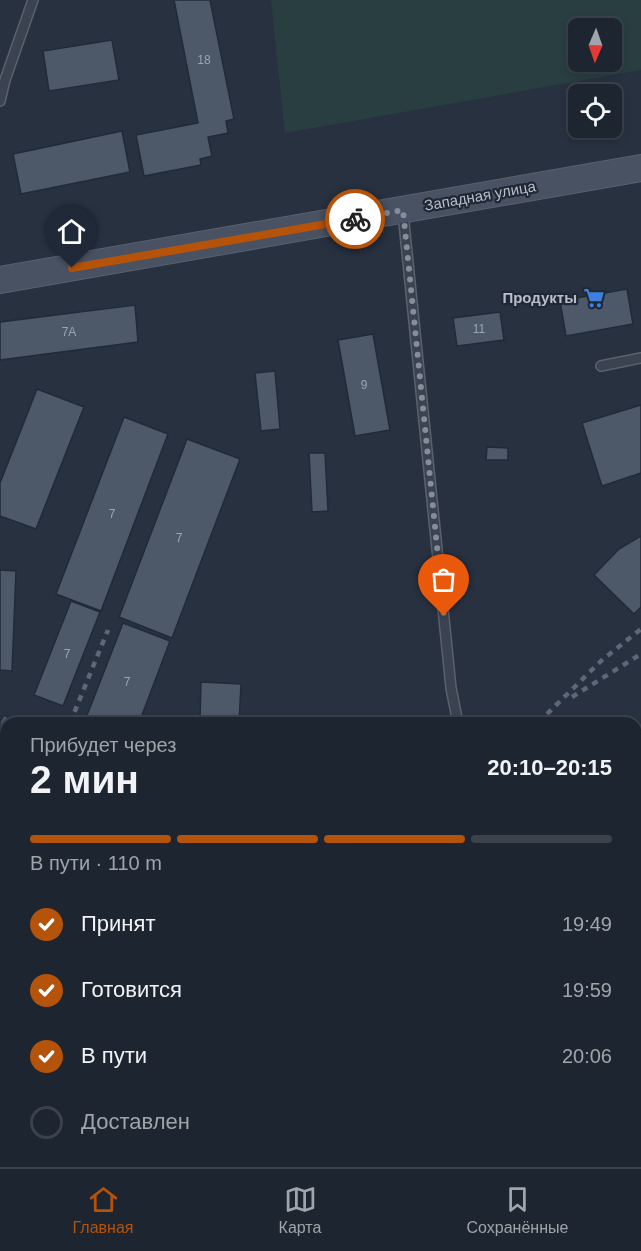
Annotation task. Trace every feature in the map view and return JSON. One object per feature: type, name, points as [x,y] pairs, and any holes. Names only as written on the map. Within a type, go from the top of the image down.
[{"type":"main road","name":"Западная улица","points":[[0,280],[641,168]]},
{"type":"lane","points":[[0,101],[33,0]]},
{"type":"lane","points":[[403,210],[451,688],[457,717]]},
{"type":"lane","points":[[601,366],[641,358]]},
{"type":"green space","points":[[271,0],[641,0],[641,70],[285,133]]},
{"type":"building","points":[[174,0],[210,0],[234,119],[226,121],[228,133],[208,137],[212,156],[200,159],[201,165],[144,176],[136,135],[198,123]]},
{"type":"building","points":[[112,40],[119,80],[49,91],[43,51]]},
{"type":"building","points":[[122,131],[130,172],[21,194],[13,154]]},
{"type":"building","points":[[627,289],[633,324],[566,336],[560,301]]},
{"type":"building","points":[[135,305],[138,342],[0,360],[0,322]]},
{"type":"building","points":[[500,312],[504,340],[457,346],[453,318]]},
{"type":"building","points":[[373,334],[390,430],[355,436],[338,340]]},
{"type":"building","points":[[275,371],[280,429],[261,431],[255,373]]},
{"type":"building","points":[[37,389],[84,407],[36,529],[0,516],[0,483]]},
{"type":"building","points":[[641,405],[641,473],[602,486],[582,423]]},
{"type":"building","points":[[124,417],[168,434],[101,611],[56,594]]},
{"type":"building","points":[[187,439],[240,459],[172,638],[119,617]]},
{"type":"building","points":[[487,447],[508,448],[508,460],[486,460]]},
{"type":"building","points":[[309,453],[325,453],[328,511],[312,512]]},
{"type":"building","points":[[641,536],[641,607],[634,614],[594,575],[619,549]]},
{"type":"building","points":[[0,570],[16,571],[12,671],[0,670]]},
{"type":"building","points":[[71,601],[100,612],[63,706],[34,695]]},
{"type":"building","points":[[123,623],[170,641],[141,717],[86,717]]},
{"type":"building","points":[[201,682],[241,684],[239,717],[200,717]]},
{"type":"railway","points":[[547,714],[601,661],[641,629]]},
{"type":"railway","points":[[72,717],[108,630]]},
{"type":"railway","points":[[572,697],[641,654]]},
{"type":"way so far","points":[[355,219],[403,210],[444,616]]},
{"type":"place","name":"Продукты","points":[[594,298]]},
{"type":"route","points":[[72,268],[355,219]]}]
